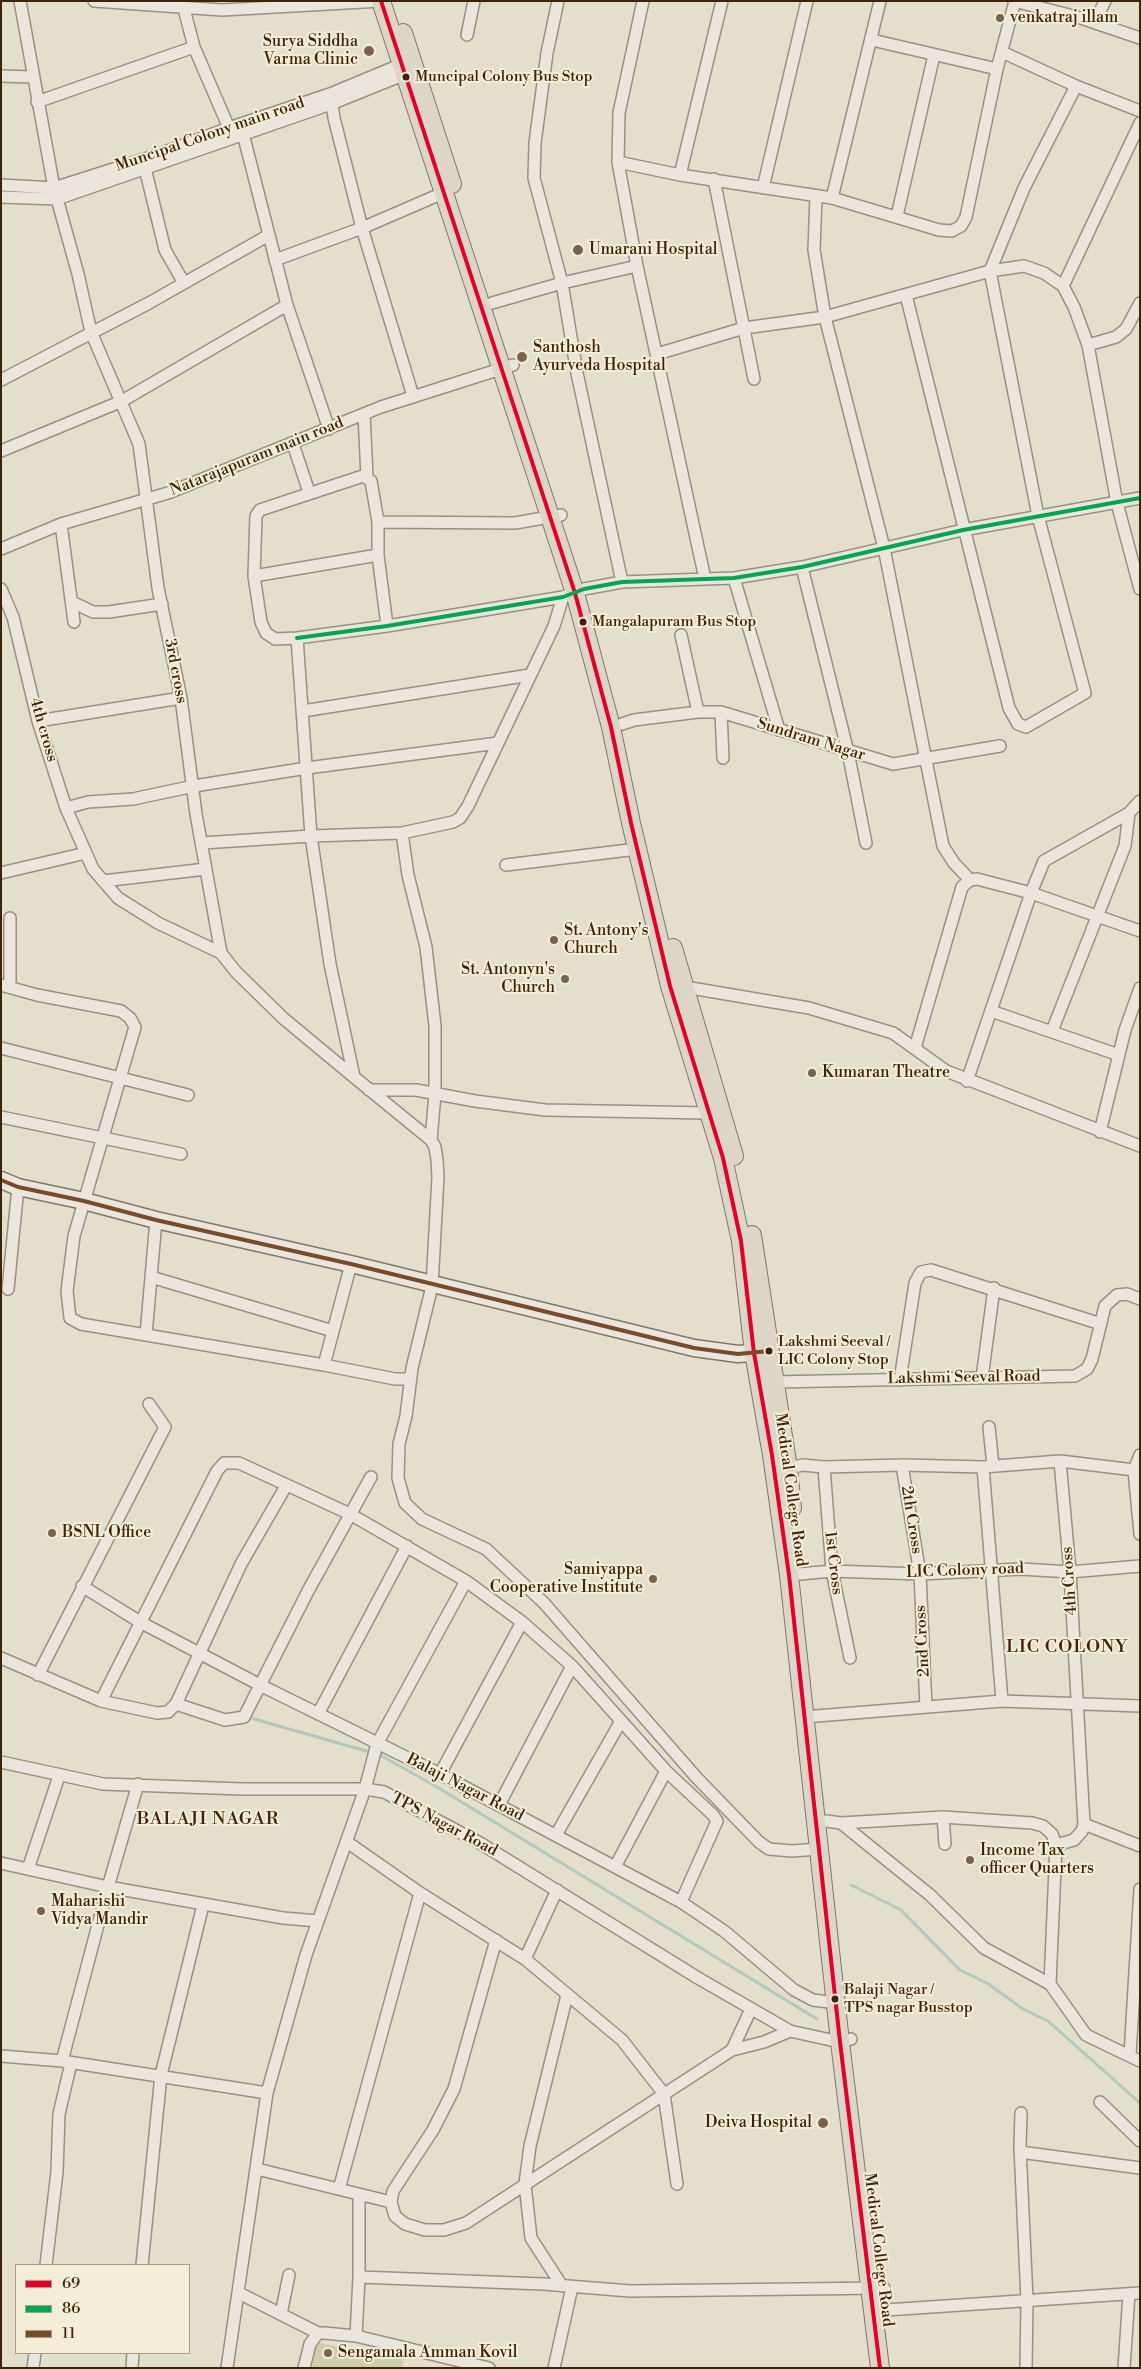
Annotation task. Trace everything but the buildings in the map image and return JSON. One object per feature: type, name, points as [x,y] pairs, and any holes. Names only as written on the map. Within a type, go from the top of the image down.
[{"type":"main road","name":"Medical College Road","points":[[381,1],[492,303],[507,367]]},
{"type":"main road","name":"Medical College Road","points":[[392,1],[405,67],[443,193],[507,367],[555,516],[611,727],[638,849],[677,986],[734,1155],[762,1352],[772,1455],[796,1575]]},
{"type":"main road","name":"Medical College Road","points":[[574,593],[622,724],[677,986],[708,1113],[747,1240]]},
{"type":"main road","name":"Medical College Road","points":[[762,1352],[774,1382],[788,1468],[810,1717],[818,1849],[845,2035],[878,2288],[880,2368]]},
{"type":"main road","name":"Medical College Road","points":[[810,1717],[834,1822],[841,2008]]},
{"type":"main road","name":"Medical College Road","points":[[878,2288],[886,2310],[892,2368]]},
{"type":"street","name":"3rd cross","points":[[20,1],[55,193],[92,332],[139,444],[148,527],[181,698],[194,786],[196,814],[221,954]]},
{"type":"street","points":[[94,1],[182,4],[222,10],[381,1]]},
{"type":"street","points":[[467,35],[474,1]]},
{"type":"street","points":[[558,1],[547,53],[535,143],[534,178],[562,283],[577,372],[622,582]]},
{"type":"street","points":[[643,1],[619,113],[618,162],[637,266],[705,579]]},
{"type":"street","points":[[680,175],[722,1]]},
{"type":"street","points":[[763,188],[807,1]]},
{"type":"street","points":[[832,198],[880,1]]},
{"type":"street","points":[[618,162],[680,175],[832,198],[939,230],[952,231],[961,226],[966,217],[997,69],[1015,1],[1055,6],[1140,38]]},
{"type":"street","points":[[1095,22],[1105,1]]},
{"type":"street","points":[[182,4],[194,47],[229,128]]},
{"type":"street","points":[[872,40],[997,69]]},
{"type":"street","points":[[37,102],[194,47]]},
{"type":"street","points":[[1002,52],[1076,86],[1140,111]]},
{"type":"street","points":[[897,216],[934,55]]},
{"type":"street","name":"Muncipal Colony main road","points":[[1,185],[55,193],[144,165],[229,128],[242,128],[331,99],[405,67]]},
{"type":"street","points":[[1,76],[33,77]]},
{"type":"street","points":[[906,295],[963,530],[1009,708],[1018,724],[1026,727],[1085,693],[1038,516],[990,271],[1024,188],[1076,86]]},
{"type":"street","points":[[331,99],[362,228],[413,396]]},
{"type":"street","points":[[1064,286],[1140,123]]},
{"type":"street","points":[[184,283],[165,250],[144,165],[242,128],[287,305],[329,428]]},
{"type":"street","points":[[714,179],[754,379]]},
{"type":"street","points":[[1,197],[55,193]]},
{"type":"street","points":[[276,260],[362,228],[443,193]]},
{"type":"street","points":[[816,196],[814,250],[825,317],[884,548],[943,846],[954,863],[970,880]]},
{"type":"street","points":[[1,380],[184,283],[269,235]]},
{"type":"street","points":[[492,303],[562,283],[637,266]]},
{"type":"street","points":[[657,354],[744,328],[825,317],[990,271],[1024,266],[1044,273],[1064,286],[1074,306],[1088,345],[1117,503],[1140,589]]},
{"type":"street","points":[[1088,345],[1116,337],[1126,329],[1140,303]]},
{"type":"street","points":[[1,451],[122,401],[287,305]]},
{"type":"street","name":"Natarajapuram main road","points":[[1,549],[61,524],[146,500],[413,396],[507,367]]},
{"type":"street","points":[[364,414],[368,477],[371,481],[378,522],[378,555],[387,626]]},
{"type":"street","points":[[293,444],[308,492]]},
{"type":"street","points":[[368,477],[354,478],[308,492],[268,506],[260,510],[256,516],[254,576],[260,622],[266,633],[276,639],[297,638],[387,626],[574,593],[622,582],[734,578],[802,567],[963,530],[1140,498]]},
{"type":"street","points":[[378,522],[515,523],[555,516]]},
{"type":"street","points":[[61,524],[74,622]]},
{"type":"street","points":[[254,576],[378,555]]},
{"type":"street","points":[[802,567],[848,752],[866,843]]},
{"type":"street","points":[[734,578],[779,730]]},
{"type":"street","name":"4th cross","points":[[1,589],[17,631],[38,721],[66,808],[93,869],[118,898],[158,923],[221,954]]},
{"type":"street","points":[[202,843],[311,836],[402,833],[453,822],[460,818],[468,806],[554,626],[574,593]]},
{"type":"street","points":[[72,602],[93,612],[108,612],[162,604]]},
{"type":"street","points":[[680,635],[698,712]]},
{"type":"street","points":[[297,638],[311,836],[330,964],[354,1077]]},
{"type":"street","points":[[303,711],[530,675]]},
{"type":"street","points":[[38,721],[181,698]]},
{"type":"street","name":"Sundram Nagar","points":[[622,724],[634,720],[698,712],[720,712],[893,764],[1000,746]]},
{"type":"street","points":[[720,712],[723,758]]},
{"type":"street","points":[[66,808],[88,802],[133,799],[194,786],[307,768],[498,743]]},
{"type":"street","points":[[967,1081],[1031,893],[1044,861],[1062,849],[1129,813],[1140,801]]},
{"type":"street","points":[[1052,1031],[1125,846],[1129,813]]},
{"type":"street","points":[[402,833],[408,875],[426,947],[435,1026],[435,1094],[431,1140]]},
{"type":"street","points":[[506,865],[638,849]]},
{"type":"street","points":[[1,873],[86,853]]},
{"type":"street","points":[[103,881],[206,869]]},
{"type":"street","points":[[915,1048],[962,887],[970,880],[977,878],[1031,893],[1099,915],[1140,931]]},
{"type":"street","points":[[10,918],[6,986],[37,995],[121,1012],[130,1018],[135,1027],[74,1236],[67,1291],[70,1318],[81,1324],[324,1365],[395,1379],[411,1379]]},
{"type":"street","points":[[221,954],[236,972],[283,1018],[431,1140],[435,1147],[438,1177],[432,1286],[411,1379],[406,1416],[399,1444],[398,1478],[404,1503],[422,1519],[486,1550],[544,1603],[696,1777],[759,1842],[769,1849],[792,1851],[818,1849]]},
{"type":"street","points":[[677,986],[809,1008],[893,1033],[946,1071],[967,1081],[1140,1146]]},
{"type":"street","points":[[1100,1132],[1119,1055],[1140,988]]},
{"type":"street","points":[[991,1011],[1119,1055]]},
{"type":"street","points":[[1,1048],[121,1077],[188,1096]]},
{"type":"street","points":[[369,1090],[416,1090],[546,1110],[708,1113]]},
{"type":"street","points":[[1,1117],[180,1154]]},
{"type":"street","points":[[1,1180],[18,1187],[351,1264],[432,1286],[694,1348],[738,1354],[762,1352]]},
{"type":"street","points":[[8,1289],[18,1187]]},
{"type":"street","points":[[146,1335],[156,1220]]},
{"type":"street","points":[[324,1365],[351,1264]]},
{"type":"street","points":[[900,1380],[915,1283],[921,1272],[932,1270],[994,1288],[1101,1324]]},
{"type":"street","points":[[150,1277],[333,1331]]},
{"type":"street","points":[[982,1378],[994,1288]]},
{"type":"street","name":"Lakshmi Seeval Road","points":[[774,1382],[1076,1376],[1086,1369],[1092,1359],[1105,1306],[1117,1295],[1127,1294],[1140,1299]]},
{"type":"street","points":[[38,1675],[165,1427],[149,1404]]},
{"type":"street","points":[[989,1427],[988,1467],[1002,1701]]},
{"type":"street","points":[[1140,1455],[1134,1470],[1140,1534]]},
{"type":"street","points":[[788,1468],[803,1465],[824,1467],[902,1465],[988,1467],[1060,1461],[1134,1470]]},
{"type":"street","name":"4th Cross","points":[[1060,1461],[1070,1572],[1084,1824]]},
{"type":"street","points":[[101,1701],[209,1486],[224,1463],[240,1463],[286,1486],[350,1514],[466,1581],[522,1622],[572,1666],[666,1772],[714,1815],[717,1822],[681,1902]]},
{"type":"street","name":"2th Cross","points":[[902,1465],[920,1574]]},
{"type":"street","name":"1st Cross","points":[[824,1467],[832,1571],[850,1658]]},
{"type":"street","points":[[176,1704],[225,1720],[244,1717],[371,1477]]},
{"type":"street","points":[[1,1658],[101,1701],[157,1713],[168,1712],[176,1704],[198,1653],[241,1564],[286,1486]]},
{"type":"street","points":[[318,1714],[407,1546]]},
{"type":"street","name":"LIC Colony road","points":[[796,1575],[832,1571],[920,1574],[1021,1569],[1070,1572],[1140,1566]]},
{"type":"street","name":"2nd Cross","points":[[920,1574],[926,1707]]},
{"type":"street","points":[[227,2368],[267,2093],[306,1956],[365,1789],[376,1747],[466,1581]]},
{"type":"street","name":"Balaji Nagar Road","points":[[82,1586],[140,1622],[318,1714],[376,1747],[440,1774],[681,1902],[724,1931],[794,1990],[812,2000],[841,2008]]},
{"type":"street","points":[[440,1774],[522,1622]]},
{"type":"street","points":[[499,1805],[572,1666]]},
{"type":"street","points":[[810,1717],[1002,1701],[1077,1702],[1140,1706]]},
{"type":"street","points":[[556,1835],[621,1721]]},
{"type":"street","name":"TPS Nagar Road","points":[[1,1762],[103,1784],[365,1789],[384,1792],[480,1843],[790,2031],[845,2035]]},
{"type":"street","points":[[615,1867],[666,1772]]},
{"type":"street","points":[[28,1868],[60,1776]]},
{"type":"street","points":[[46,2264],[57,2172],[59,2114],[67,2062],[108,1887],[138,1784]]},
{"type":"street","points":[[944,1817],[945,1844]]},
{"type":"street","points":[[834,1822],[944,1817],[1043,1826],[1052,1834],[1056,1845],[1050,1984]]},
{"type":"street","points":[[834,1822],[930,1895],[984,1948],[1050,1984],[1086,2035],[1135,2058],[1140,1890]]},
{"type":"street","points":[[1056,1845],[1074,1840],[1082,1831],[1084,1824],[1140,1846]]},
{"type":"street","points":[[346,1842],[420,1893],[525,1959],[622,2040],[664,2094],[677,2184]]},
{"type":"street","points":[[1,1864],[203,1905],[318,1921]]},
{"type":"street","points":[[525,1959],[557,1890]]},
{"type":"street","points":[[339,2189],[420,1893]]},
{"type":"street","points":[[142,2264],[161,2075],[203,1905]]},
{"type":"street","points":[[496,1940],[454,2089],[433,2130],[393,2190],[391,2202],[395,2216],[405,2224],[425,2230],[444,2230],[466,2223],[732,2050],[764,2042],[790,2031]]},
{"type":"street","points":[[554,2368],[567,2286],[531,2238],[525,2184],[530,2146],[567,1995]]},
{"type":"street","points":[[732,2050],[751,2009]]},
{"type":"street","points":[[1,2056],[67,2062],[161,2075],[267,2093]]},
{"type":"street","points":[[1100,2102],[1140,2141]]},
{"type":"street","points":[[1021,2113],[1020,2152],[1026,2300],[1026,2368]]},
{"type":"street","points":[[1020,2152],[1140,2168]]},
{"type":"street","points":[[257,2169],[391,2202]]},
{"type":"street","points":[[356,2336],[360,2277],[359,2195]]},
{"type":"street","points":[[281,2314],[289,2275]]},
{"type":"street","points":[[360,2277],[567,2286],[630,2291],[878,2288]]},
{"type":"street","points":[[239,2293],[318,2333],[356,2336],[489,2368]]},
{"type":"street","points":[[886,2310],[1135,2294],[1124,2368]]},
{"type":"street","points":[[304,2368],[310,2344],[318,2333]]},
{"type":"street","points":[[33,2368],[35,2354]]},
{"type":"street","points":[[132,2368],[134,2354]]},
{"type":"green space","points":[[315,2342],[404,2359],[402,2368],[312,2368]]},
{"type":"waterway","points":[[247,1717],[380,1755],[437,1787],[817,2019]]},
{"type":"waterway","points":[[851,1885],[901,1910],[960,1970],[987,1983],[1023,2009],[1048,2021],[1140,2103]]},
{"type":"transit line","name":"69","points":[[381,1],[575,593],[611,727],[631,823],[670,986],[723,1158],[741,1241],[754,1353],[772,1455],[789,1575],[840,2042],[880,2368]]},
{"type":"transit line","name":"86","points":[[297,638],[387,626],[563,597],[584,589],[622,582],[734,578],[802,567],[963,530],[1140,498]]},
{"type":"transit line","name":"11","points":[[1,1180],[18,1187],[351,1264],[694,1348],[738,1354],[769,1351]]},
{"type":"place","name":"venkatraj illam","points":[[1000,18]]},
{"type":"place","name":"Surya Siddha Varma Clinic","points":[[369,51]]},
{"type":"place","name":"Muncipal Colony Bus Stop","points":[[406,77]]},
{"type":"place","name":"Umarani Hospital","points":[[578,250]]},
{"type":"place","name":"Santhosh Ayurveda Hospital","points":[[522,357]]},
{"type":"place","name":"Mangalapuram Bus Stop","points":[[583,622]]},
{"type":"place","name":"St. Antony's Church","points":[[554,940]]},
{"type":"place","name":"St. Antonyn's Church","points":[[565,979]]},
{"type":"place","name":"Kumaran Theatre","points":[[812,1073]]},
{"type":"place","name":"Lakshmi Seeval / LIC Colony Stop","points":[[769,1351]]},
{"type":"place","name":"BSNL Office","points":[[52,1533]]},
{"type":"place","name":"Samiyappa Cooperative Institute","points":[[653,1579]]},
{"type":"place","name":"Income Tax officer Quarters","points":[[970,1860]]},
{"type":"place","name":"Maharishi Vidya Mandir","points":[[41,1911]]},
{"type":"place","name":"Balaji Nagar / TPS nagar Busstop","points":[[835,1999]]},
{"type":"place","name":"Deiva Hospital","points":[[823,2123]]},
{"type":"place","name":"Sengamala Amman Kovil","points":[[328,2353]]},
{"type":"district","name":"LIC COLONY","points":[[1067,1648]]},
{"type":"district","name":"BALAJI NAGAR","points":[[208,1820]]}]
